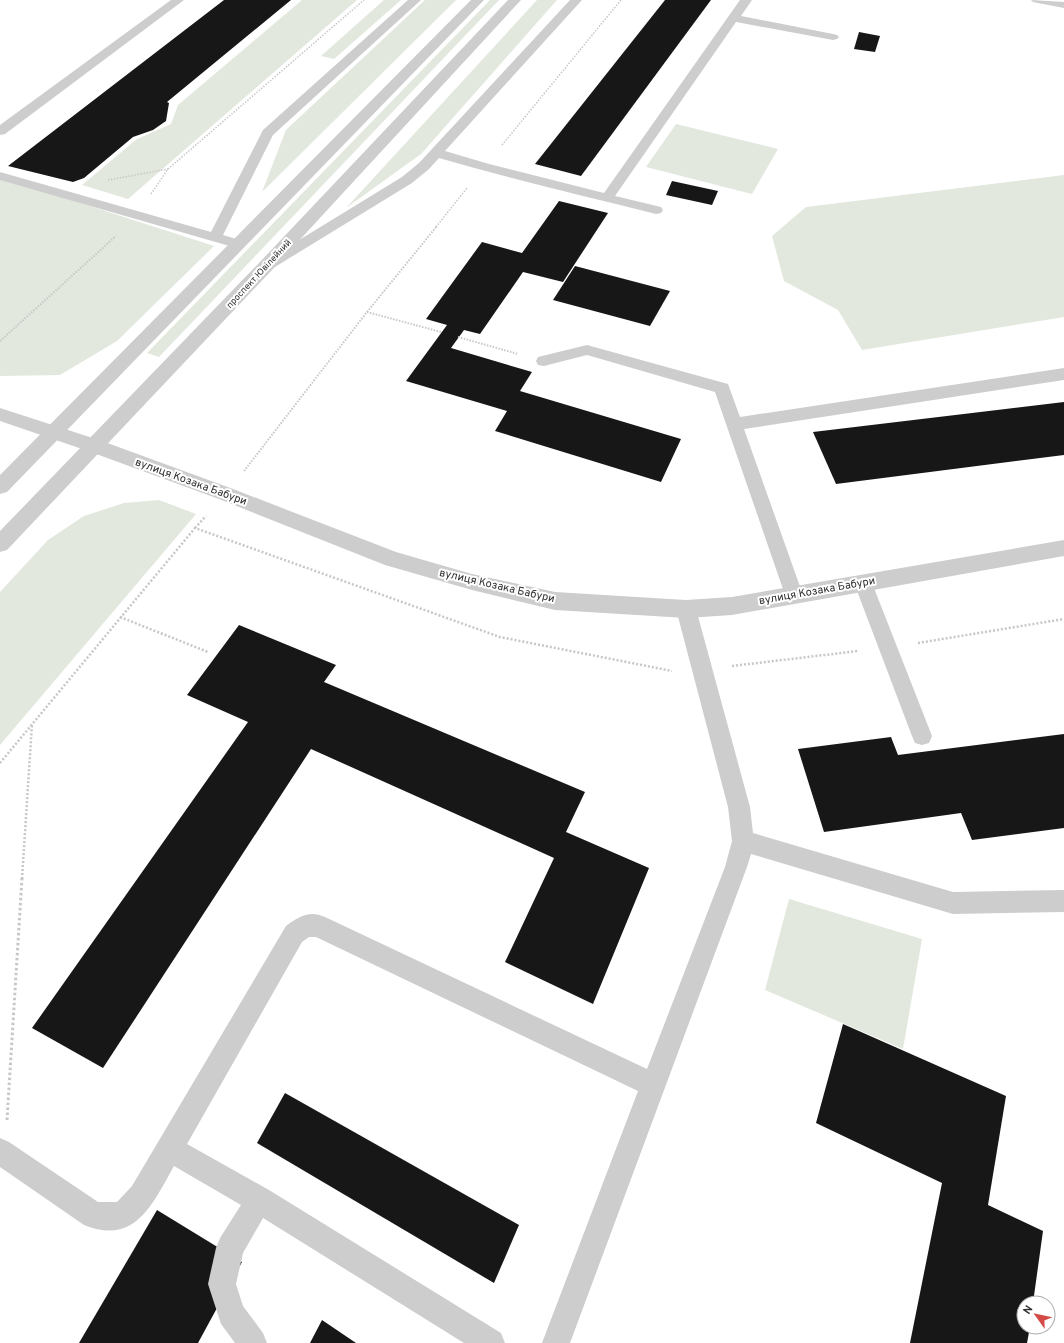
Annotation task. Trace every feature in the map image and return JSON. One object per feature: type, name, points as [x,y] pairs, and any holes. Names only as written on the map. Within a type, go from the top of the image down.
[{"type":"street","points":[[0,487],[478,0]]},
{"type":"street","name":"проспект Ювілейний","points":[[0,544],[265,267],[515,0]]},
{"type":"street","name":"вулиця Козака Бабури","points":[[0,414],[95,446],[226,494],[392,559],[472,582],[555,601],[686,609],[732,606],[1064,548]]},
{"type":"lane","points":[[0,131],[178,0]]},
{"type":"lane","points":[[215,237],[268,133],[415,0]]},
{"type":"lane","points":[[265,267],[407,180],[424,166],[438,153],[576,0]]},
{"type":"lane","points":[[607,198],[746,0]]},
{"type":"lane","points":[[1038,0],[1064,5]]},
{"type":"lane","points":[[734,18],[833,37]]},
{"type":"lane","points":[[438,153],[484,167],[656,210]]},
{"type":"lane","points":[[0,176],[238,244]]},
{"type":"lane","points":[[544,361],[587,350],[722,388],[794,595]]},
{"type":"lane","points":[[735,424],[1064,374]]},
{"type":"lane","points":[[863,583],[922,736]]},
{"type":"lane","points":[[556,1343],[736,867],[743,841],[739,807],[686,609]]},
{"type":"lane","points":[[743,841],[953,902],[1064,901]]},
{"type":"lane","points":[[3,1153],[94,1215],[122,1216],[142,1196],[294,934],[305,926],[317,925],[653,1085]]},
{"type":"lane","points":[[169,1150],[259,1200],[491,1343]]},
{"type":"lane","points":[[253,1343],[231,1314],[222,1284],[230,1248],[259,1200]]},
{"type":"path","points":[[0,341],[137,215],[168,169],[364,0]]},
{"type":"path","points":[[0,763],[120,617],[195,528],[226,494],[367,312],[621,0]]},
{"type":"path","points":[[367,312],[441,332]]},
{"type":"path","points":[[458,337],[544,361]]},
{"type":"path","points":[[195,528],[370,592],[500,637],[682,673],[703,669],[888,648],[1064,619]]},
{"type":"path","points":[[120,617],[208,652]]},
{"type":"path","points":[[3,1153],[32,724]]},
{"type":"shaded area","points":[[302,0],[357,0],[128,199],[82,185],[137,139],[171,124],[178,105]]},
{"type":"shaded area","points":[[384,0],[401,0],[334,59],[321,56]]},
{"type":"shaded area","points":[[425,0],[456,0],[262,192],[286,130]]},
{"type":"shaded area","points":[[490,0],[499,0],[159,357],[147,353]]},
{"type":"shaded area","points":[[537,0],[557,0],[421,154],[346,208]]},
{"type":"shaded area","points":[[676,124],[778,149],[752,194],[646,167]]},
{"type":"shaded area","points":[[1064,175],[1064,317],[862,350],[838,310],[784,281],[772,236],[806,207]]},
{"type":"shaded area","points":[[0,177],[214,246],[117,341],[60,375],[0,376]]},
{"type":"shaded area","points":[[159,500],[196,514],[0,745],[0,592],[48,540],[84,516],[124,503]]},
{"type":"shaded area","points":[[789,899],[922,939],[903,1049],[765,990]]},
{"type":"building","points":[[224,0],[291,0],[167,102],[169,103],[166,121],[153,130],[133,137],[84,178],[73,182],[8,166]]},
{"type":"building","points":[[665,0],[711,0],[581,176],[535,164]]},
{"type":"building","points":[[859,32],[880,36],[875,52],[854,49]]},
{"type":"building","points":[[672,181],[718,191],[712,205],[666,195]]},
{"type":"building","points":[[559,201],[608,213],[563,282],[523,272],[480,334],[464,330],[451,348],[532,372],[520,391],[681,439],[661,482],[495,431],[507,411],[406,381],[447,325],[426,319],[482,242],[522,253]]},
{"type":"building","points":[[575,266],[670,291],[650,326],[553,300]]},
{"type":"building","points":[[1064,402],[1064,455],[836,484],[813,432]]},
{"type":"building","points":[[239,625],[336,665],[324,682],[585,792],[566,832],[649,868],[593,1004],[505,962],[554,858],[311,749],[103,1068],[32,1028],[248,722],[187,695]]},
{"type":"building","points":[[1064,734],[1064,828],[972,840],[961,813],[824,832],[798,749],[891,737],[898,755]]},
{"type":"building","points":[[843,1024],[1006,1096],[988,1205],[1043,1231],[1034,1295],[1016,1295],[1016,1335],[1028,1335],[1027,1343],[910,1343],[942,1183],[816,1123]]},
{"type":"building","points":[[285,1093],[519,1225],[494,1283],[257,1143]]},
{"type":"building","points":[[157,1210],[242,1262],[198,1343],[79,1343]]},
{"type":"building","points":[[322,1320],[356,1343],[310,1343]]}]
